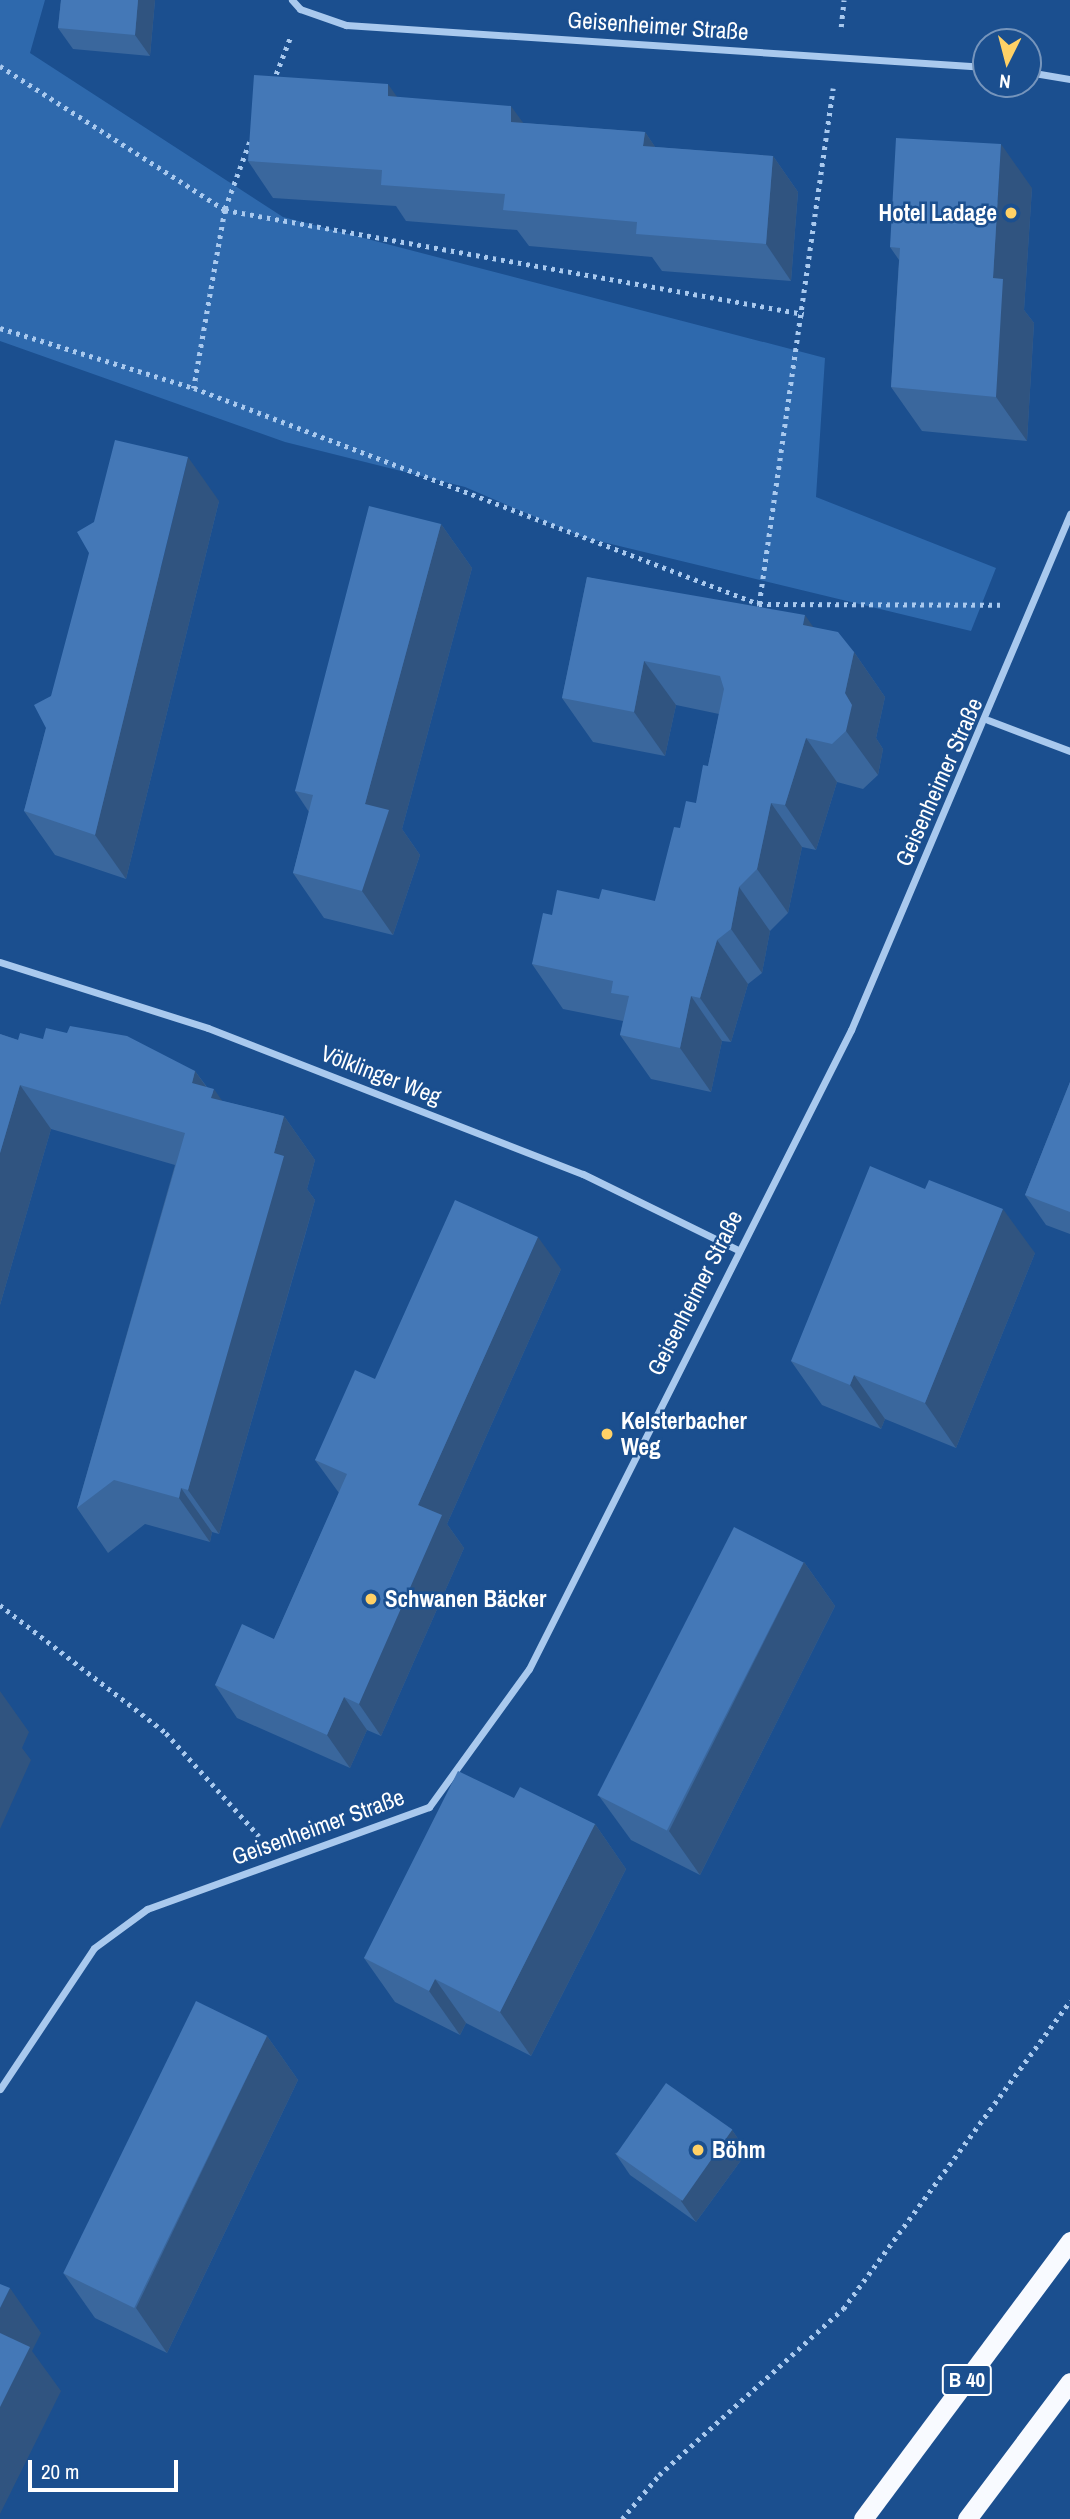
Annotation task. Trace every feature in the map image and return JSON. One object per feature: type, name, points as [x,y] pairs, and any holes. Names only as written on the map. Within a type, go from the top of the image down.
[{"type":"highway","name":"B 40","points":[[863,2519],[1070,2241]]},
{"type":"highway","points":[[967,2519],[1070,2382]]},
{"type":"street","name":"Geisenheimer Straße","points":[[292,0],[300,9],[346,25],[972,66]]},
{"type":"street","points":[[1042,74],[1070,79]]},
{"type":"street","name":"Geisenheimer Straße","points":[[0,2089],[94,1948],[147,1909],[280,1861],[366,1835],[429,1807],[529,1669],[851,1030],[988,720],[1038,602],[1070,514]]},
{"type":"street","points":[[988,720],[1070,751]]},
{"type":"street","name":"Völklinger Weg","points":[[0,962],[208,1028],[583,1174],[738,1250]]},
{"type":"path","points":[[267,97],[300,9]]},
{"type":"path","points":[[760,604],[804,314],[836,57]]},
{"type":"path","points":[[0,66],[225,209],[804,314]]},
{"type":"path","points":[[194,388],[225,209],[253,134]]},
{"type":"path","points":[[0,328],[194,388],[760,604],[956,608],[1038,602]]},
{"type":"path","points":[[0,1605],[166,1733],[280,1861]]},
{"type":"path","points":[[622,2519],[659,2475],[843,2309],[1070,2001]]},
{"type":"shaded area","points":[[0,0],[45,0],[30,53],[283,217],[825,358],[816,497],[996,568],[971,631],[582,537],[465,487],[285,442],[0,341]]},
{"type":"building","points":[[61,0],[138,0],[135,35],[58,28]]},
{"type":"building","points":[[254,75],[388,84],[388,96],[511,106],[511,122],[645,132],[643,146],[773,156],[766,244],[636,234],[637,222],[503,210],[505,194],[381,185],[382,170],[248,161]]},
{"type":"building","points":[[896,138],[1001,144],[993,278],[1003,279],[996,397],[891,387],[900,248],[890,247]]},
{"type":"building","points":[[115,440],[188,457],[95,835],[24,811],[46,728],[34,705],[51,696],[89,553],[77,532],[94,522]]},
{"type":"building","points":[[369,506],[441,524],[365,804],[389,810],[362,891],[293,873],[313,795],[295,791]]},
{"type":"building","points":[[587,577],[805,615],[803,625],[838,632],[854,652],[845,693],[852,705],[846,731],[832,744],[806,738],[785,805],[771,803],[757,869],[739,887],[731,929],[717,940],[700,998],[691,996],[680,1048],[620,1035],[629,996],[611,993],[613,981],[532,964],[543,913],[552,915],[557,890],[599,899],[602,889],[655,901],[674,827],[680,828],[686,801],[696,803],[703,765],[708,766],[724,689],[720,676],[644,661],[634,712],[562,698]]},
{"type":"building","points":[[70,1026],[127,1036],[195,1071],[192,1083],[214,1089],[211,1098],[284,1116],[274,1153],[284,1156],[188,1490],[181,1488],[179,1498],[114,1480],[77,1508],[185,1133],[20,1085],[0,1153],[0,1034],[18,1040],[20,1033],[43,1039],[46,1028],[67,1033]]},
{"type":"building","points":[[1070,1082],[1070,1212],[1025,1195]]},
{"type":"building","points":[[870,1166],[925,1189],[929,1180],[1003,1209],[925,1403],[854,1375],[850,1385],[791,1361]]},
{"type":"building","points":[[455,1200],[538,1237],[418,1505],[442,1515],[359,1704],[344,1697],[327,1735],[215,1685],[242,1624],[274,1639],[347,1474],[315,1460],[355,1370],[375,1379]]},
{"type":"building","points":[[734,1527],[803,1562],[667,1831],[597,1795]]},
{"type":"building","points":[[458,1771],[514,1798],[520,1787],[595,1824],[500,2012],[435,1979],[429,1991],[364,1958]]},
{"type":"building","points":[[196,2001],[267,2036],[134,2308],[63,2273]]},
{"type":"building","points":[[666,2083],[732,2129],[682,2201],[616,2154]]},
{"type":"building","points":[[0,2284],[10,2288],[0,2308]]},
{"type":"building","points":[[0,2333],[30,2347],[0,2407]]},
{"type":"place","name":"Hotel Ladage","points":[[1011,213]]},
{"type":"place","name":"Kelsterbacher Weg","points":[[607,1434]]},
{"type":"place","name":"Schwanen Bäcker","points":[[371,1599]]},
{"type":"place","name":"Böhm","points":[[698,2150]]}]
